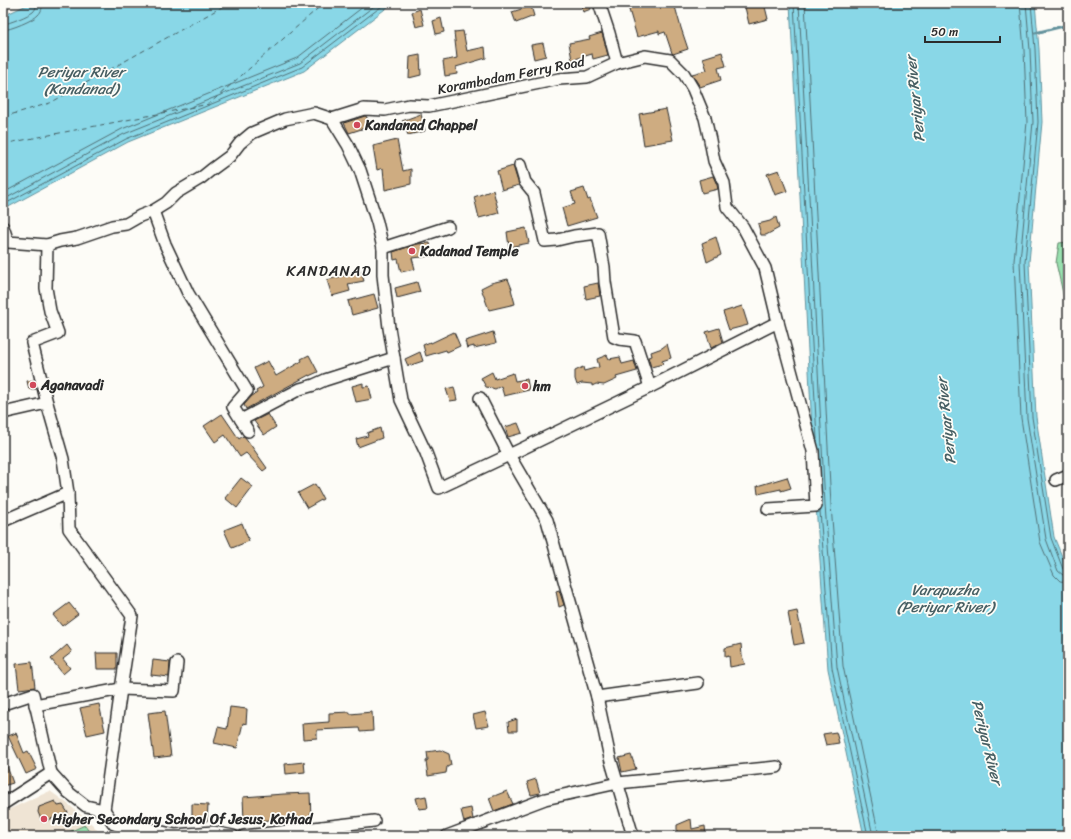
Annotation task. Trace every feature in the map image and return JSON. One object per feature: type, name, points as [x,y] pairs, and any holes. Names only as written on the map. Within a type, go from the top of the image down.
[{"type":"street","points":[[599,3],[617,63]]},
{"type":"street","name":"Korambadam Ferry Road","points":[[332,118],[364,109],[385,110],[409,105],[430,106],[547,81],[587,77],[617,63],[645,56],[670,60],[684,74],[693,89],[705,118],[714,161],[724,182],[727,207],[743,227],[765,268],[813,451],[816,506],[768,509]]},
{"type":"street","points":[[3,227],[8,242],[47,245],[77,238],[112,226],[126,224],[166,203],[176,193],[201,178],[230,156],[240,143],[252,133],[285,119],[314,113],[332,118],[348,145],[360,170],[377,222],[383,248],[383,275],[389,328],[401,400],[426,453],[439,488],[650,387],[778,322]]},
{"type":"street","points":[[520,165],[525,182],[534,193],[545,241],[598,233],[614,337],[635,341],[650,387]]},
{"type":"street","points":[[152,211],[165,244],[188,293],[247,391],[232,407],[248,431]]},
{"type":"street","points":[[383,248],[448,227]]},
{"type":"street","points":[[47,245],[46,288],[50,311],[58,333],[32,343],[62,459],[68,493],[69,530],[132,616],[120,688],[104,810]]},
{"type":"street","points":[[241,420],[300,389],[394,358]]},
{"type":"street","points":[[480,398],[509,455],[547,520],[597,697],[610,758],[633,836]]},
{"type":"street","points":[[3,413],[47,402]]},
{"type":"street","points":[[1056,480],[1068,475]]},
{"type":"street","points":[[3,521],[68,493]]},
{"type":"street","points":[[35,705],[120,688],[174,691],[178,663]]},
{"type":"street","points":[[597,697],[698,683]]},
{"type":"street","points":[[3,704],[33,694],[52,773],[68,792],[86,806],[104,810],[125,836]]},
{"type":"street","points":[[447,836],[544,799],[618,783],[777,767]]},
{"type":"street","points":[[3,804],[52,773]]},
{"type":"street","points":[[244,836],[322,832],[374,821]]},
{"type":"street","points":[[114,824],[119,826],[146,828],[175,835],[213,832],[233,836]]},
{"type":"shaded area","name":"Higher Secondary School Of Jesus, Kothad","points":[[50,791],[93,825],[102,836],[3,836],[3,812]]},
{"type":"green space","points":[[1068,242],[1068,303],[1065,302],[1056,263],[1059,243]]},
{"type":"green space","points":[[85,825],[93,836],[60,836]]},
{"type":"water","name":"Periyar River (Kandanad)","points":[[31,3],[393,3],[304,71],[128,142],[3,210],[3,16]]},
{"type":"water","name":"Varapuzha (Periyar River)","points":[[790,3],[1035,3],[1039,49],[1042,122],[1029,262],[1036,417],[1054,537],[1068,571],[1068,836],[864,836],[828,669],[816,506]]},
{"type":"building","points":[[580,3],[589,3],[591,9],[583,12]]},
{"type":"building","points":[[627,3],[651,3],[652,7],[666,3],[674,3],[688,49],[673,54],[665,32],[659,34],[659,31],[637,37]]},
{"type":"building","points":[[744,3],[764,3],[768,19],[749,24]]},
{"type":"building","points":[[531,6],[534,16],[516,23],[512,12]]},
{"type":"building","points":[[420,9],[424,25],[416,27],[412,12]]},
{"type":"building","points":[[441,18],[444,32],[436,34],[433,21]]},
{"type":"building","points":[[463,31],[467,51],[485,47],[486,58],[456,67],[457,74],[445,76],[443,61],[457,58],[454,32]]},
{"type":"building","points":[[602,33],[608,55],[593,59],[592,54],[572,60],[569,43],[590,39],[589,37]]},
{"type":"building","points":[[543,43],[546,56],[534,59],[531,45]]},
{"type":"building","points":[[722,52],[726,66],[718,68],[721,80],[700,87],[692,74],[707,70],[703,58]]},
{"type":"building","points":[[420,55],[421,75],[409,78],[410,57]]},
{"type":"building","points":[[666,109],[673,140],[644,145],[639,114]]},
{"type":"building","points":[[421,114],[425,131],[408,135],[402,121]]},
{"type":"building","name":"Kandanad Chappel","points":[[365,116],[371,126],[349,133],[344,123]]},
{"type":"building","points":[[397,140],[403,171],[411,169],[411,184],[385,190],[383,168],[377,170],[373,146]]},
{"type":"building","points":[[513,166],[519,185],[502,190],[497,171]]},
{"type":"building","points":[[779,170],[787,191],[775,195],[767,174]]},
{"type":"building","points":[[713,176],[718,189],[702,193],[699,180]]},
{"type":"building","points":[[584,188],[588,200],[590,199],[597,217],[567,226],[562,208],[575,204],[571,192]]},
{"type":"building","points":[[493,190],[499,213],[479,218],[474,197]]},
{"type":"building","points":[[776,217],[779,228],[766,235],[761,235],[758,224],[770,221]]},
{"type":"building","points":[[526,228],[529,243],[509,247],[507,232]]},
{"type":"building","points":[[716,237],[721,255],[707,262],[702,243]]},
{"type":"building","name":"Kadanad Temple","points":[[430,243],[432,256],[412,258],[415,269],[401,272],[398,259],[394,260],[393,252],[417,244]]},
{"type":"building","points":[[361,271],[364,281],[348,284],[350,291],[332,296],[327,280]]},
{"type":"building","points":[[508,279],[515,304],[489,310],[481,288],[491,283]]},
{"type":"building","points":[[417,282],[420,292],[397,298],[395,288]]},
{"type":"building","points":[[598,283],[600,296],[586,299],[584,286]]},
{"type":"building","points":[[374,294],[378,308],[352,315],[348,301]]},
{"type":"building","points":[[742,306],[748,325],[729,330],[723,312]]},
{"type":"building","points":[[719,328],[723,342],[711,348],[706,332]]},
{"type":"building","points":[[454,332],[460,346],[447,352],[446,350],[426,356],[423,345],[430,342],[431,343]]},
{"type":"building","points":[[493,332],[496,343],[467,348],[465,341]]},
{"type":"building","points":[[667,344],[671,358],[662,361],[663,364],[651,367],[648,357],[652,356],[651,352],[662,348]]},
{"type":"building","points":[[420,352],[423,361],[408,366],[405,359]]},
{"type":"building","points":[[309,355],[318,372],[309,375],[246,409],[244,405],[257,393],[256,391],[263,387],[254,368],[268,361],[276,376],[302,361],[301,359]]},
{"type":"building","points":[[607,355],[609,359],[620,357],[622,364],[634,361],[637,371],[616,377],[617,379],[604,385],[596,384],[592,386],[592,384],[582,383],[577,385],[575,371],[583,367],[584,371],[599,367],[597,359]]},
{"type":"building","points":[[492,372],[495,379],[513,373],[515,381],[527,379],[529,390],[504,396],[501,386],[495,389],[486,387],[481,378]]},
{"type":"building","name":"Aganavadi","points":[[34,380],[36,389],[29,389],[27,381]]},
{"type":"building","points":[[363,383],[363,387],[369,386],[372,399],[356,402],[352,386]]},
{"type":"building","points":[[454,387],[457,400],[450,401],[446,389]]},
{"type":"building","points":[[222,414],[239,439],[243,436],[245,437],[267,468],[263,471],[246,453],[240,457],[225,435],[215,442],[204,426]]},
{"type":"building","points":[[268,414],[276,427],[264,435],[254,421]]},
{"type":"building","points":[[518,423],[522,433],[508,437],[505,427]]},
{"type":"building","points":[[380,428],[382,438],[358,447],[356,439],[368,436],[367,433]]},
{"type":"building","points":[[787,477],[791,488],[758,494],[757,486]]},
{"type":"building","points":[[241,478],[253,487],[237,508],[225,498]]},
{"type":"building","points":[[315,484],[323,499],[307,508],[298,493]]},
{"type":"building","points":[[242,523],[249,541],[232,548],[224,530]]},
{"type":"building","points":[[559,590],[564,605],[559,607],[556,591]]},
{"type":"building","points":[[69,603],[78,614],[62,626],[53,615]]},
{"type":"building","points":[[797,611],[804,643],[794,645],[788,613]]},
{"type":"building","points":[[741,644],[742,656],[745,664],[730,667],[729,656],[725,657],[725,648]]},
{"type":"building","points":[[67,645],[72,652],[63,659],[70,668],[63,674],[51,659]]},
{"type":"building","points":[[96,653],[117,653],[117,669],[97,669]]},
{"type":"building","points":[[153,660],[170,662],[169,677],[151,675]]},
{"type":"building","points":[[32,662],[35,687],[19,689],[16,664]]},
{"type":"building","points":[[99,704],[105,731],[87,735],[80,708]]},
{"type":"building","points":[[230,707],[247,709],[246,724],[243,723],[237,748],[214,743],[218,727],[227,729]]},
{"type":"building","points":[[165,711],[171,756],[154,758],[148,713]]},
{"type":"building","points":[[350,712],[350,714],[372,712],[373,731],[360,732],[359,728],[317,730],[317,738],[303,739],[302,724],[329,722],[329,713]]},
{"type":"building","points":[[485,712],[489,726],[476,728],[473,715]]},
{"type":"building","points":[[517,719],[517,731],[509,731],[508,722]]},
{"type":"building","points":[[836,732],[839,743],[826,745],[823,734]]},
{"type":"building","points":[[16,733],[24,753],[28,751],[37,769],[26,774],[8,736]]},
{"type":"building","points":[[440,750],[449,754],[451,765],[447,767],[446,773],[428,776],[426,761],[428,760],[427,752]]},
{"type":"building","points":[[631,755],[636,769],[622,772],[619,758]]},
{"type":"building","points":[[3,758],[13,783],[3,786]]},
{"type":"building","points":[[304,762],[305,772],[286,774],[285,764]]},
{"type":"building","points":[[536,779],[540,793],[531,795],[527,782]]},
{"type":"building","points":[[507,791],[513,804],[494,811],[489,798]]},
{"type":"building","points":[[310,793],[311,818],[244,821],[243,797]]},
{"type":"building","points":[[426,796],[428,808],[419,809],[416,798]]},
{"type":"building","points":[[55,801],[58,806],[63,805],[68,813],[42,822],[38,812],[39,807]]},
{"type":"building","points":[[192,804],[208,805],[207,821],[192,821]]},
{"type":"building","points":[[471,808],[473,819],[464,822],[461,810]]},
{"type":"building","points":[[691,819],[692,829],[705,826],[706,836],[675,836],[674,832],[677,832],[677,825]]},
{"type":"waterway","points":[[1035,33],[1068,25]]},
{"type":"ferry route","points":[[3,117],[50,103],[229,3]]},
{"type":"ferry route","points":[[3,144],[209,104],[324,3]]},
{"type":"place","name":"Kandanad Chappel","points":[[357,125]]},
{"type":"place","name":"Kadanad Temple","points":[[412,251]]},
{"type":"place","name":"Aganavadi","points":[[33,385]]},
{"type":"place","name":"hm","points":[[525,386]]},
{"type":"place","name":"Higher Secondary School Of Jesus, Kothad","points":[[44,819]]},
{"type":"district","name":"KANDANAD","points":[[329,271]]},
{"type":"water label","name":"Periyar River","points":[[915,99]]},
{"type":"water label","name":"Periyar River","points":[[946,421]]},
{"type":"water label","name":"Periyar River","points":[[987,742]]}]
